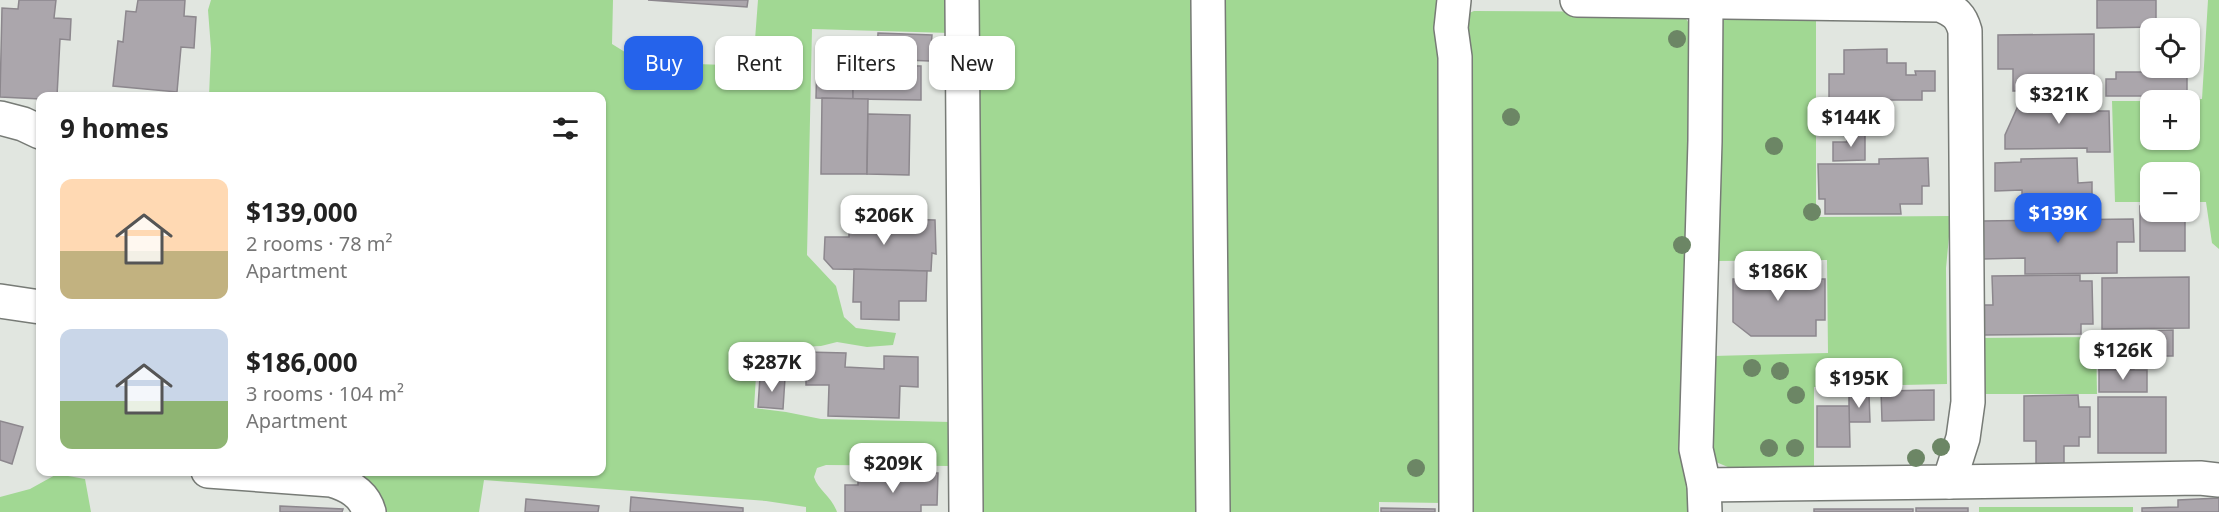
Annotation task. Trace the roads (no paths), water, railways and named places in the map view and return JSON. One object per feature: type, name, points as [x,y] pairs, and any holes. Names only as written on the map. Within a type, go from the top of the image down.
[{"type":"street","points":[[962,0],[966,512]]},
{"type":"street","points":[[1208,0],[1213,512]]},
{"type":"street","points":[[1454,0],[1451,28],[1455,69],[1456,512]]},
{"type":"street","points":[[1577,0],[1940,5],[1954,11],[1962,19],[1965,31],[1968,385],[1965,425],[1949,482]]},
{"type":"street","points":[[1706,2],[1705,141],[1696,448],[1705,498],[1949,482],[2200,478],[2219,480]]},
{"type":"street","points":[[0,118],[36,130]]},
{"type":"street","points":[[0,301],[36,306]]},
{"type":"street","points":[[276,476],[331,480],[348,486],[359,494],[369,512]]}]
